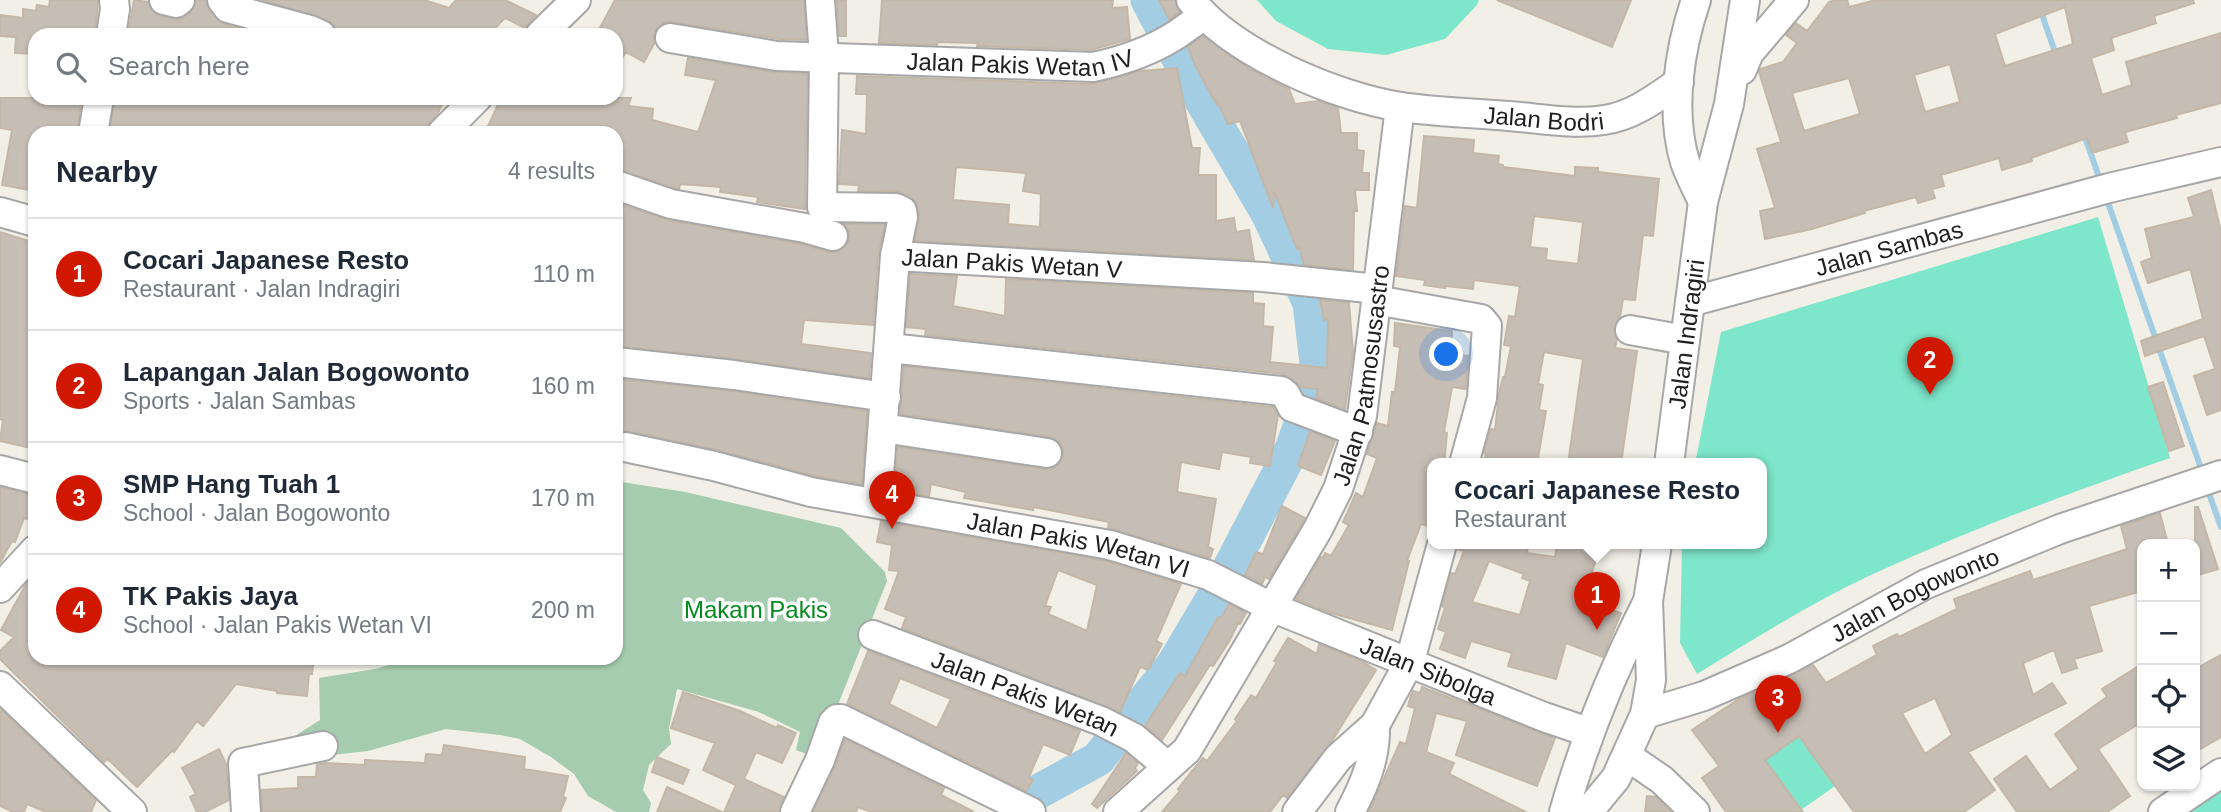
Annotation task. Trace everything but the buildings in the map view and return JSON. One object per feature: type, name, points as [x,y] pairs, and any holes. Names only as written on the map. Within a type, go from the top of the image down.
[{"type":"street","points":[[112,28],[114,0]]},
{"type":"street","points":[[164,0],[176,3],[180,0]]},
{"type":"street","points":[[547,28],[576,0]]},
{"type":"street","points":[[623,187],[671,204],[824,225],[824,56],[820,0]]},
{"type":"street","points":[[1703,202],[1686,163],[1678,123],[1679,82],[1694,5],[1719,0]]},
{"type":"street","name":"Jalan Indragiri","points":[[1670,458],[1703,202],[1730,104],[1745,0]]},
{"type":"street","points":[[1730,104],[1749,52],[1794,0]]},
{"type":"street","points":[[227,3],[300,28]]},
{"type":"street","points":[[1197,8],[1250,50],[1322,86],[1400,107]]},
{"type":"street","name":"Jalan Pakis Wetan IV","points":[[670,38],[777,56],[1093,67],[1118,62],[1176,35],[1197,8]]},
{"type":"street","name":"Jalan Bodri","points":[[1400,107],[1560,120],[1604,120],[1637,110],[1679,82]]},
{"type":"street","points":[[94,126],[99,105]]},
{"type":"street","points":[[455,126],[471,105]]},
{"type":"street","name":"Jalan Patmosusastro","points":[[1118,812],[1187,750],[1338,489],[1362,416],[1400,107]]},
{"type":"street","name":"Jalan Sambas","points":[[1690,302],[2099,191],[2221,162]]},
{"type":"street","name":"Jalan Pakis Wetan V","points":[[824,225],[896,208],[902,211],[903,217],[895,256],[1285,279],[1376,294],[1485,321],[1487,326],[1482,398],[1466,458]]},
{"type":"street","points":[[0,212],[28,220]]},
{"type":"street","points":[[877,503],[895,256]]},
{"type":"street","points":[[1630,330],[1685,340]]},
{"type":"street","points":[[890,348],[1281,391],[1300,411],[1357,432]]},
{"type":"street","points":[[623,363],[734,375],[886,397]]},
{"type":"street","points":[[883,428],[1047,453]]},
{"type":"street","name":"Jalan Pakis Wetan VI","points":[[625,447],[715,466],[811,492],[1110,545],[1208,575],[1271,607]]},
{"type":"street","points":[[0,470],[28,477]]},
{"type":"street","name":"Jalan Bogowonto","points":[[1645,714],[1704,696],[1789,659],[1926,584],[2060,529],[2219,476]]},
{"type":"street","points":[[1297,812],[1338,758],[1375,724],[1410,661],[1441,549]]},
{"type":"street","points":[[1588,812],[1616,778],[1645,714],[1651,680],[1648,601],[1656,549]]},
{"type":"street","points":[[0,588],[28,558]]},
{"type":"street","points":[[1564,812],[1588,732],[1609,680],[1648,601]]},
{"type":"street","name":"Jalan Sibolga","points":[[1271,607],[1544,717],[1588,732]]},
{"type":"street","name":"Jalan Pakis Wetan","points":[[873,635],[1101,721],[1134,738],[1168,767]]},
{"type":"street","points":[[0,686],[132,812]]},
{"type":"street","points":[[795,812],[836,719],[841,719],[1031,811]]},
{"type":"street","points":[[1350,812],[1367,779],[1376,737],[1375,724]]},
{"type":"street","points":[[246,812],[243,763],[323,746]]},
{"type":"street","points":[[1628,756],[1662,780],[1695,812]]},
{"type":"street","points":[[2163,812],[2221,773]]},
{"type":"green space","points":[[1257,0],[1479,0],[1445,39],[1386,55],[1328,49],[1276,21]]},
{"type":"green space","points":[[2098,217],[2170,458],[2020,513],[1873,574],[1805,609],[1697,674],[1680,643],[1682,549],[1767,549],[1767,458],[1696,458],[1721,332]]},
{"type":"green space","name":"Makam Pakis","points":[[623,482],[685,492],[841,528],[885,572],[887,581],[817,758],[796,750],[800,732],[759,712],[677,689],[669,728],[671,744],[649,765],[643,790],[651,803],[649,812],[616,812],[588,796],[574,774],[551,757],[520,739],[500,735],[446,729],[368,751],[251,764],[320,720],[319,678],[390,665],[623,665]]},
{"type":"green space","points":[[1799,736],[1835,786],[1801,810],[1765,760]]},
{"type":"green space","points":[[2221,787],[2221,812],[2185,812]]},
{"type":"waterway","points":[[1014,812],[1036,793],[1098,759],[1174,664],[1221,585],[1293,447],[1310,398],[1317,363],[1310,303],[1269,215],[1198,94],[1148,0]]},
{"type":"waterway","points":[[2037,0],[2057,58]]},
{"type":"waterway","points":[[2083,131],[2101,183]]},
{"type":"waterway","points":[[2106,197],[2203,474]]},
{"type":"waterway","points":[[2207,488],[2221,527]]},
{"type":"place","name":"Lapangan Jalan Bogowonto","points":[[1930,395]]},
{"type":"place","name":"TK Pakis Jaya","points":[[892,529]]},
{"type":"place","name":"Cocari Japanese Resto","points":[[1597,630]]},
{"type":"place","name":"SMP Hang Tuah 1","points":[[1778,733]]}]
